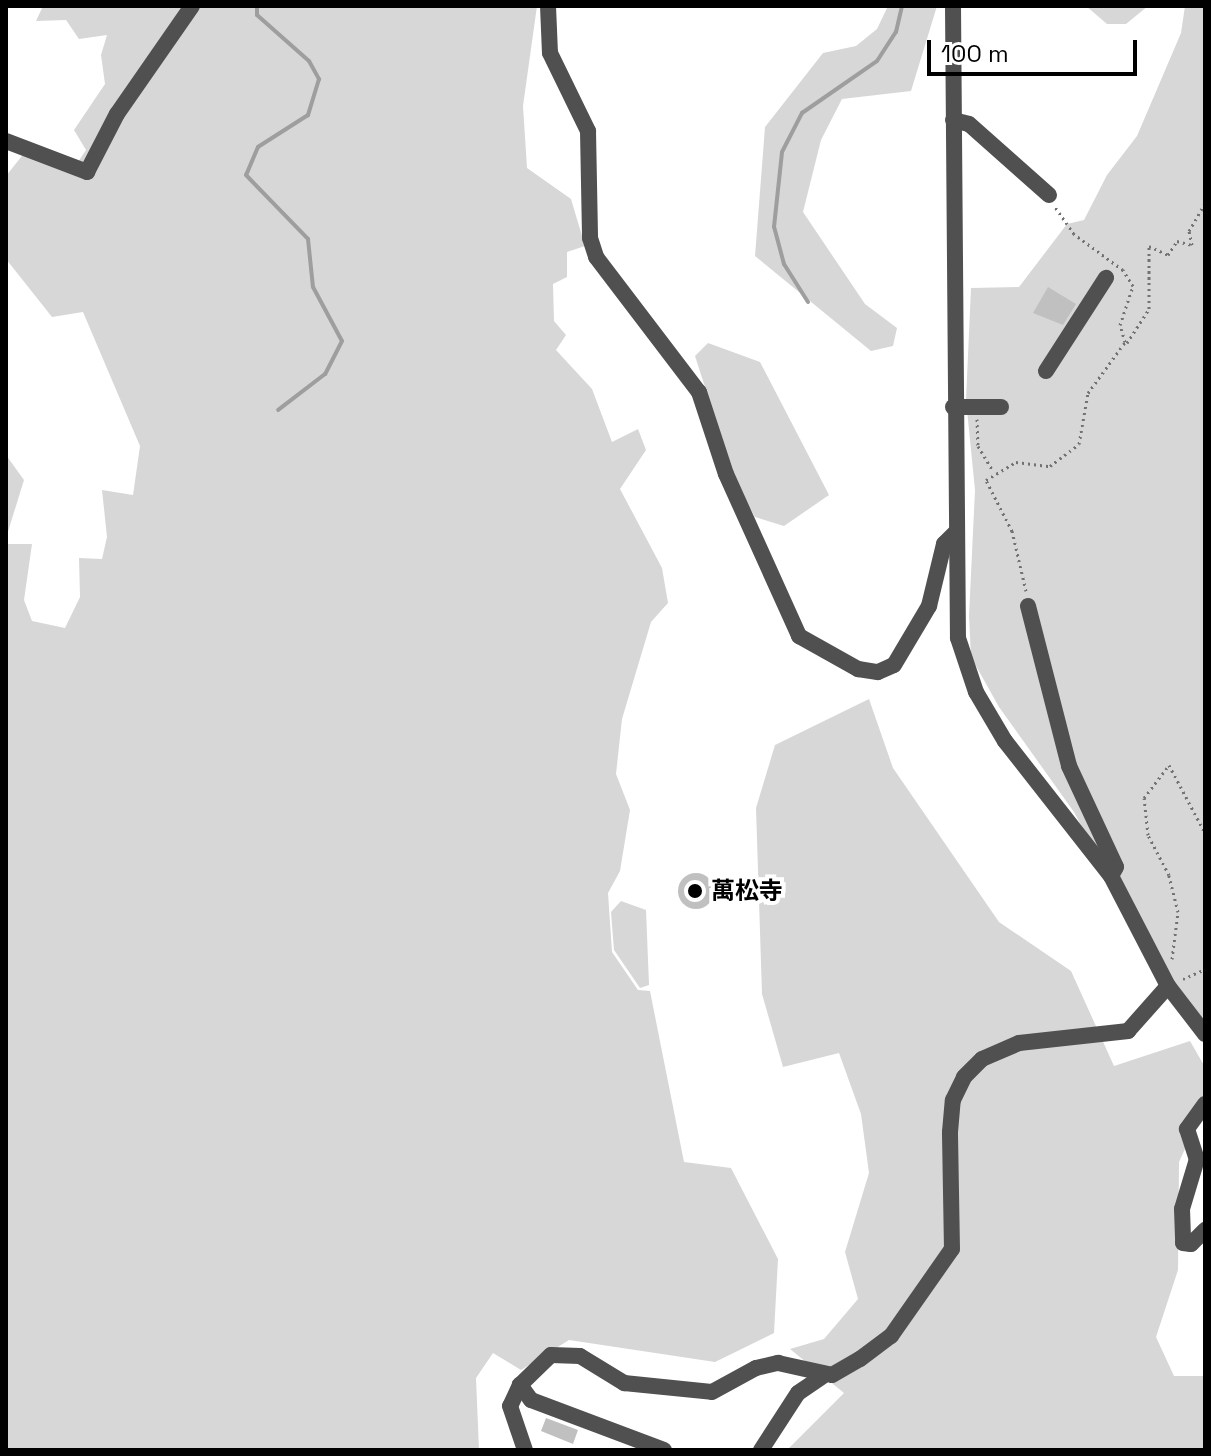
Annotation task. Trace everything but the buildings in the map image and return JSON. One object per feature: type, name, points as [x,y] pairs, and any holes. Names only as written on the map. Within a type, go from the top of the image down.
[{"type":"street","points":[[6,141],[87,172],[117,114],[192,6]]},
{"type":"street","points":[[548,6],[550,53],[588,131],[590,238],[596,257],[699,392],[726,474],[799,636],[858,669],[878,672],[894,665],[929,606],[944,544],[955,533]]},
{"type":"street","points":[[953,6],[955,614],[976,692],[1034,786],[1111,876],[1168,986],[1205,1034]]},
{"type":"street","points":[[953,120],[969,124],[1049,195]]},
{"type":"street","points":[[1046,371],[1106,278]]},
{"type":"street","points":[[953,407],[1001,407]]},
{"type":"street","points":[[1028,606],[1069,766],[1116,867],[1111,876]]},
{"type":"street","points":[[761,1450],[798,1393],[891,1336],[952,1249],[950,1132],[953,1100],[964,1077],[982,1059],[1019,1043],[1128,1031],[1168,986]]},
{"type":"street","points":[[1205,1104],[1187,1129],[1197,1159],[1182,1209],[1183,1243],[1191,1244],[1205,1230]]},
{"type":"street","points":[[525,1450],[510,1406],[520,1385],[551,1355],[567,1354],[624,1383],[697,1391],[725,1388],[756,1368],[778,1363],[823,1376]]},
{"type":"street","points":[[520,1385],[531,1400],[664,1450]]},
{"type":"path","points":[[1028,606],[1012,531],[986,480],[993,471],[1016,462],[1050,466],[1070,453],[1084,434],[1088,393],[1124,344],[1138,334],[1149,309],[1149,246],[1168,255],[1177,241],[1192,245],[1189,231],[1205,203]]},
{"type":"path","points":[[977,421],[978,446],[993,471]]},
{"type":"path","points":[[1168,986],[1178,912],[1169,875],[1148,835],[1144,798],[1169,765],[1205,833]]},
{"type":"path","points":[[1168,986],[1205,969]]},
{"type":"shaded area","points":[[43,6],[537,6],[523,106],[527,168],[571,199],[585,246],[567,252],[567,277],[553,284],[554,321],[566,335],[556,350],[592,389],[612,442],[638,429],[646,450],[620,489],[662,568],[668,603],[651,622],[622,719],[616,774],[630,810],[620,871],[608,893],[612,952],[638,990],[650,991],[684,1162],[731,1168],[778,1259],[774,1333],[715,1362],[569,1340],[521,1370],[493,1353],[476,1378],[479,1450],[6,1450],[6,544],[32,544],[24,600],[32,621],[65,628],[80,597],[79,558],[102,559],[107,537],[102,490],[133,495],[140,446],[83,312],[52,317],[6,259],[6,176],[25,152],[74,168],[86,150],[74,130],[105,84],[101,55],[107,35],[79,39],[66,20],[36,21]]},
{"type":"shaded area","points":[[888,6],[937,6],[911,91],[842,99],[821,140],[803,212],[865,304],[897,328],[893,346],[871,351],[755,256],[765,127],[823,53],[856,46],[877,29]]},
{"type":"shaded area","points":[[1086,6],[1148,6],[1126,24],[1107,24]]},
{"type":"shaded area","points":[[1185,6],[1205,6],[1205,1020],[1168,986],[1074,812],[999,707],[971,657],[969,616],[975,490],[966,400],[971,288],[1019,287],[1067,224],[1084,220],[1107,175],[1137,136],[1181,33]]},
{"type":"shaded area","points":[[708,343],[760,362],[829,495],[784,526],[755,517],[735,480],[695,356]]},
{"type":"shaded area","points":[[6,455],[24,480],[6,538]]},
{"type":"shaded area","points":[[869,699],[893,768],[999,922],[1071,971],[1114,1066],[1190,1041],[1205,1067],[1205,1105],[1179,1162],[1178,1270],[1156,1337],[1174,1376],[1205,1376],[1205,1450],[787,1450],[844,1393],[790,1349],[824,1339],[858,1299],[845,1252],[869,1173],[861,1114],[839,1053],[783,1067],[762,994],[756,808],[775,745]]},
{"type":"shaded area","points":[[621,901],[646,910],[649,985],[640,988],[614,950],[611,912]]},
{"type":"waterway","points":[[257,6],[257,15],[309,61],[319,79],[308,115],[258,147],[246,175],[308,239],[313,287],[342,341],[325,374],[278,410]]},
{"type":"waterway","points":[[808,302],[784,264],[774,227],[782,152],[802,113],[877,61],[896,32],[902,6]]},
{"type":"place","name":"萬松寺","points":[[695,891]]}]
